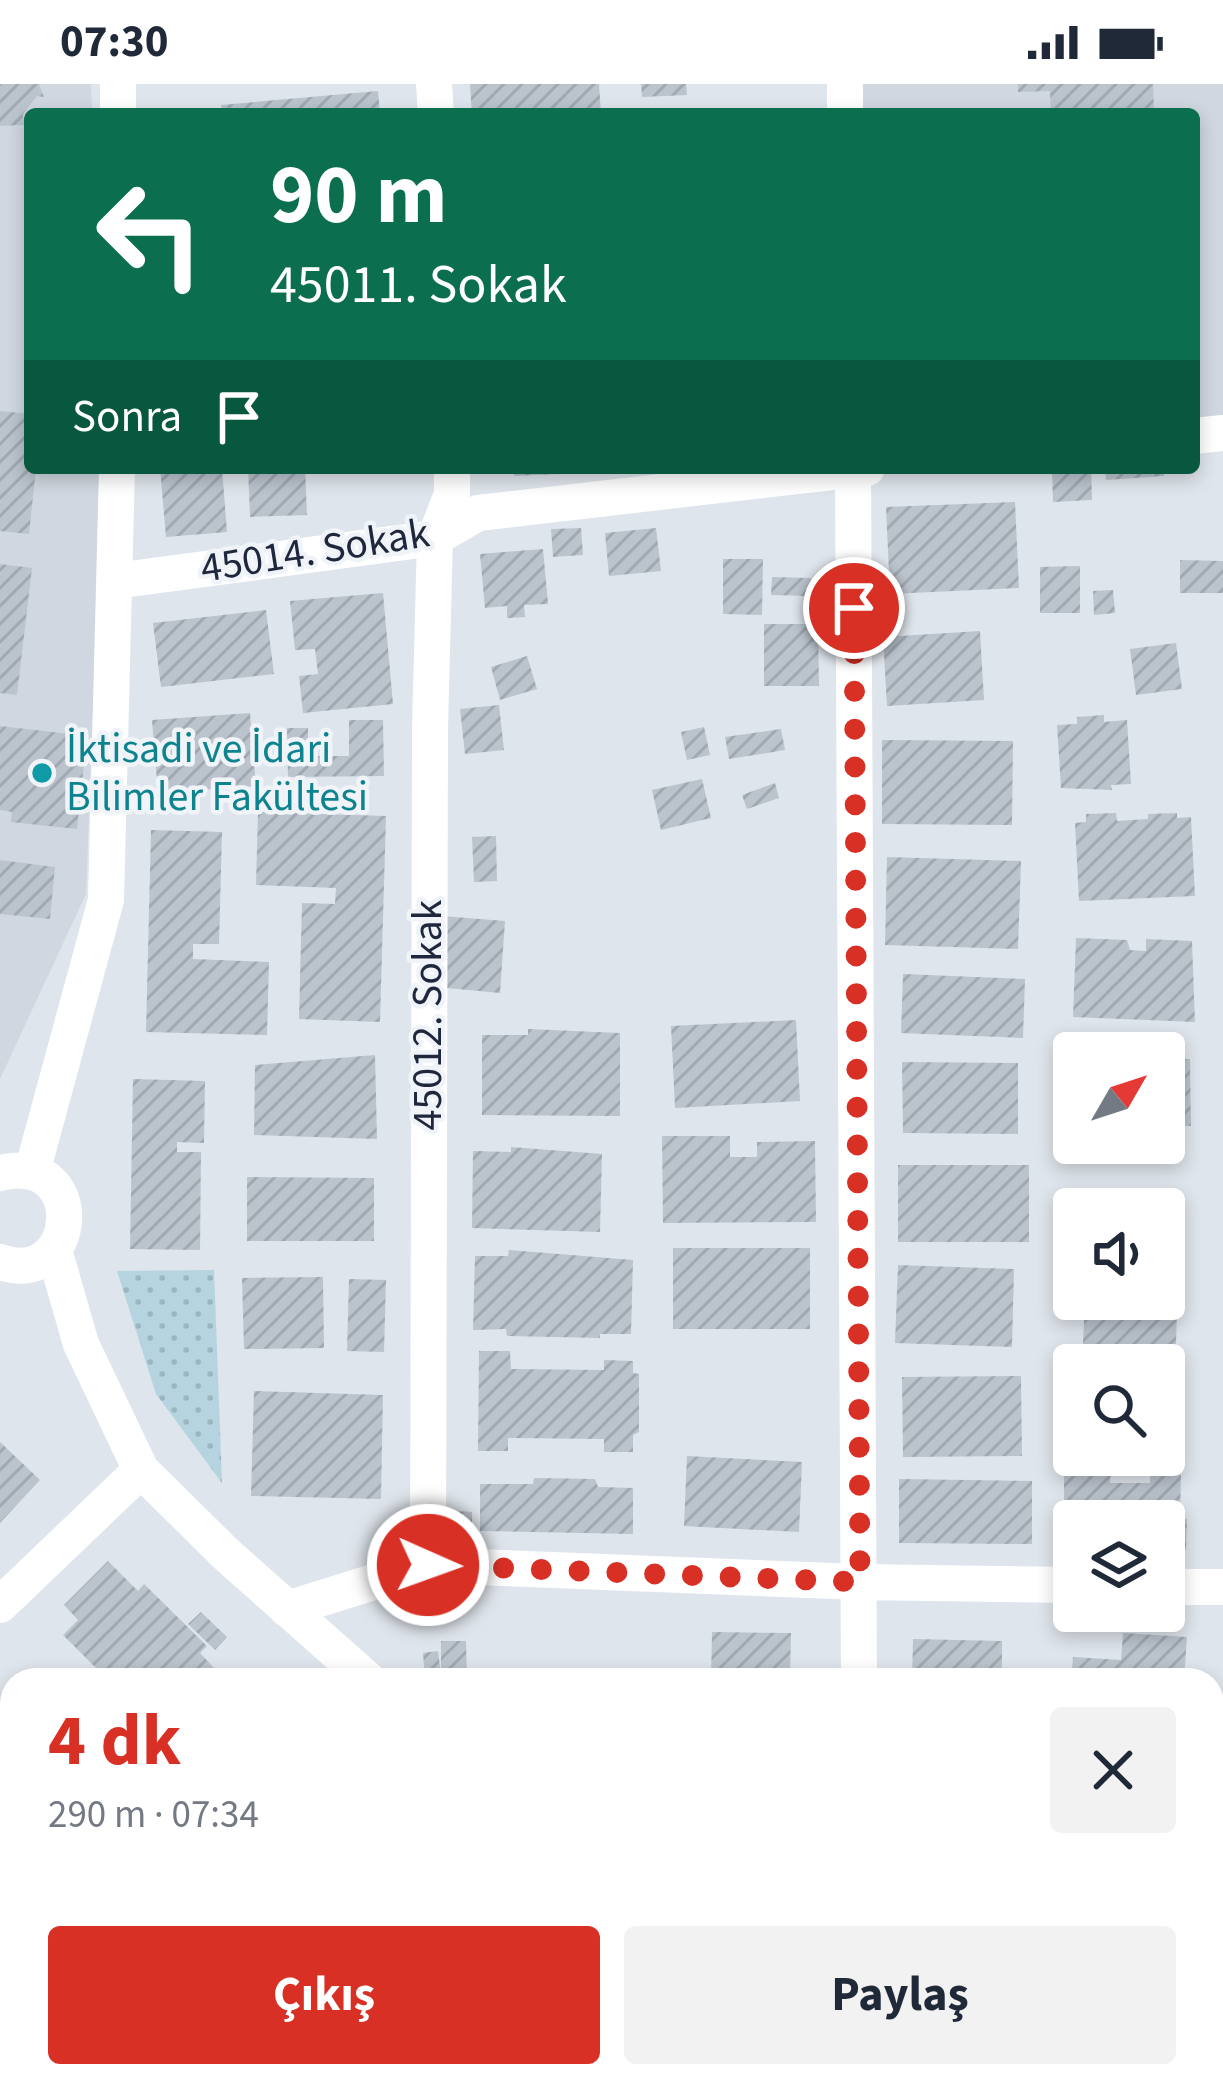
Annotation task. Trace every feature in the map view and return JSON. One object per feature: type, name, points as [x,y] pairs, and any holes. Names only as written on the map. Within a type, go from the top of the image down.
[{"type":"street","points":[[0,1262],[26,1265],[53,1250],[66,1221],[57,1190],[16,1172],[106,901],[117,474]]},
{"type":"street","name":"45012. Sokak","points":[[428,1565],[427,966],[435,538],[452,494],[452,474]]},
{"type":"street","name":"45014. Sokak","points":[[116,581],[435,538],[478,513],[810,474]]},
{"type":"street","points":[[853,474],[859,1668]]},
{"type":"street","points":[[53,1250],[81,1344],[141,1470],[354,1668]]},
{"type":"street","points":[[0,1605],[141,1470]]},
{"type":"street","points":[[287,1609],[428,1565],[1053,1585]]},
{"type":"street","points":[[1185,1586],[1223,1587]]},
{"type":"shaded area","points":[[0,84],[91,84],[92,108],[24,108],[24,474],[102,474],[86,894],[0,1079]]},
{"type":"shaded area","points":[[845,84],[1223,84],[1223,433],[1200,435],[1200,108],[845,108]]},
{"type":"shaded area","points":[[214,1270],[222,1483],[156,1394],[117,1271]]},
{"type":"building","points":[[0,84],[39,84],[44,97],[37,96],[24,108],[24,125],[0,126]]},
{"type":"building","points":[[470,84],[599,84],[601,108],[472,108]]},
{"type":"building","points":[[641,84],[686,84],[687,95],[642,97]]},
{"type":"building","points":[[1018,84],[1153,84],[1154,108],[1051,108],[1050,91],[1018,92]]},
{"type":"building","points":[[378,91],[379,108],[221,108]]},
{"type":"building","points":[[0,411],[24,413],[24,474],[35,474],[29,534],[0,531]]},
{"type":"building","points":[[161,474],[222,474],[227,532],[166,537]]},
{"type":"building","points":[[248,474],[305,474],[307,515],[250,517]]},
{"type":"building","points":[[1052,474],[1091,474],[1092,500],[1053,502]]},
{"type":"building","points":[[1106,474],[1164,476],[1106,480]]},
{"type":"building","points":[[1015,502],[1019,588],[890,594],[886,507]]},
{"type":"building","points":[[581,528],[583,555],[553,557],[551,529]]},
{"type":"building","points":[[656,528],[661,571],[609,576],[605,533]]},
{"type":"building","points":[[543,549],[548,604],[524,605],[525,617],[507,618],[507,606],[485,608],[480,554]]},
{"type":"building","points":[[723,559],[763,559],[762,615],[723,614]]},
{"type":"building","points":[[1180,560],[1223,561],[1223,593],[1180,593]]},
{"type":"building","name":"İktisadi ve İdari Bilimler Fakültesi","points":[[0,564],[32,568],[17,695],[0,693]]},
{"type":"building","points":[[1080,566],[1080,613],[1040,613],[1040,567]]},
{"type":"building","points":[[772,577],[811,578],[810,596],[771,595]]},
{"type":"building","points":[[1113,590],[1115,613],[1094,615],[1093,591]]},
{"type":"building","points":[[383,593],[393,704],[303,713],[299,676],[318,674],[315,649],[295,650],[290,601]]},
{"type":"building","points":[[266,610],[274,674],[161,687],[153,623]]},
{"type":"building","points":[[764,624],[818,624],[819,686],[764,686]]},
{"type":"building","points":[[980,631],[984,700],[887,706],[883,637]]},
{"type":"building","points":[[1176,643],[1182,689],[1136,695],[1130,649]]},
{"type":"building","points":[[527,656],[537,689],[500,700],[491,667]]},
{"type":"building","points":[[499,705],[504,750],[465,754],[460,709]]},
{"type":"building","points":[[250,713],[256,786],[158,793],[152,720]]},
{"type":"building","points":[[1104,715],[1104,722],[1127,720],[1131,784],[1111,785],[1112,790],[1061,788],[1057,725],[1077,724],[1077,717]]},
{"type":"building","points":[[349,720],[383,720],[384,776],[288,777],[287,728],[308,728],[308,756],[349,756]]},
{"type":"building","name":"İktisadi ve İdari Bilimler Fakültesi","points":[[0,726],[87,736],[77,829],[11,822],[12,812],[0,810]]},
{"type":"building","points":[[704,727],[710,755],[687,760],[681,732]]},
{"type":"building","points":[[781,729],[785,750],[729,759],[725,737]]},
{"type":"building","points":[[882,740],[1013,741],[1012,825],[882,824]]},
{"type":"building","points":[[702,779],[711,818],[661,830],[652,790]]},
{"type":"building","points":[[775,783],[779,798],[747,809],[742,795]]},
{"type":"building","points":[[258,812],[386,816],[380,1022],[299,1019],[302,903],[335,904],[336,888],[256,885]]},
{"type":"building","points":[[1116,813],[1117,821],[1148,819],[1148,814],[1191,817],[1195,896],[1079,901],[1075,823],[1086,822],[1086,814]]},
{"type":"building","points":[[151,830],[222,832],[219,944],[193,944],[193,959],[269,962],[267,1035],[146,1032]]},
{"type":"building","points":[[496,836],[497,881],[474,882],[472,837]]},
{"type":"building","points":[[887,857],[1021,861],[1018,949],[885,945]]},
{"type":"building","points":[[0,860],[55,867],[50,919],[0,914]]},
{"type":"building","points":[[442,916],[505,921],[500,993],[436,987]]},
{"type":"building","points":[[1076,938],[1127,940],[1130,950],[1146,951],[1146,939],[1192,941],[1195,1022],[1073,1017]]},
{"type":"building","points":[[903,974],[1025,979],[1023,1038],[901,1033]]},
{"type":"building","points":[[796,1020],[800,1101],[675,1108],[671,1026]]},
{"type":"building","points":[[528,1029],[620,1033],[620,1116],[482,1115],[482,1035],[528,1035]]},
{"type":"building","points":[[375,1055],[377,1139],[254,1135],[255,1065]]},
{"type":"building","points":[[1185,1059],[1190,1059],[1191,1126],[1185,1126]]},
{"type":"building","points":[[902,1062],[1018,1063],[1018,1134],[903,1133]]},
{"type":"building","points":[[133,1079],[205,1081],[204,1143],[177,1142],[177,1152],[201,1152],[200,1250],[130,1249]]},
{"type":"building","points":[[662,1136],[730,1136],[730,1157],[757,1157],[757,1142],[815,1141],[816,1222],[663,1223]]},
{"type":"building","points":[[511,1147],[602,1154],[600,1232],[472,1228],[473,1151],[511,1152]]},
{"type":"building","points":[[898,1165],[1029,1165],[1029,1242],[898,1242]]},
{"type":"building","points":[[247,1177],[374,1178],[374,1241],[247,1241]]},
{"type":"building","points":[[673,1248],[810,1248],[810,1329],[673,1329]]},
{"type":"building","points":[[509,1250],[633,1260],[631,1334],[507,1336],[506,1329],[473,1330],[475,1256],[508,1256]]},
{"type":"building","points":[[898,1265],[1014,1269],[1012,1347],[895,1343]]},
{"type":"building","points":[[323,1277],[324,1348],[244,1349],[242,1278]]},
{"type":"building","points":[[349,1279],[386,1280],[384,1352],[347,1351]]},
{"type":"building","points":[[1084,1320],[1177,1320],[1176,1344],[1083,1344]]},
{"type":"building","points":[[479,1351],[510,1351],[511,1369],[604,1370],[604,1360],[633,1361],[633,1373],[639,1374],[639,1432],[633,1435],[633,1452],[604,1452],[604,1439],[508,1438],[508,1451],[478,1451]]},
{"type":"building","points":[[1021,1376],[1022,1456],[903,1457],[902,1377]]},
{"type":"building","points":[[254,1391],[383,1395],[381,1499],[251,1496]]},
{"type":"building","points":[[0,1442],[40,1480],[0,1523]]},
{"type":"building","points":[[687,1456],[802,1462],[799,1532],[684,1526]]},
{"type":"building","points":[[1064,1476],[1111,1476],[1110,1483],[1150,1483],[1150,1476],[1181,1476],[1180,1500],[1064,1500]]},
{"type":"building","points":[[534,1478],[595,1479],[598,1487],[633,1488],[633,1534],[480,1531],[480,1484],[533,1484]]},
{"type":"building","points":[[899,1479],[1032,1481],[1032,1544],[899,1543]]},
{"type":"building","points":[[456,1511],[472,1512],[472,1541],[455,1540]]},
{"type":"building","points":[[108,1561],[138,1591],[144,1584],[207,1646],[200,1653],[214,1668],[96,1668],[63,1635],[78,1620],[64,1605]]},
{"type":"building","points":[[201,1612],[227,1637],[215,1650],[188,1624]]},
{"type":"building","points":[[712,1632],[791,1633],[790,1668],[711,1668]]},
{"type":"building","points":[[1123,1633],[1187,1637],[1185,1668],[1072,1668],[1073,1657],[1121,1660]]},
{"type":"building","points":[[913,1639],[1002,1641],[1002,1668],[912,1668]]},
{"type":"building","points":[[441,1641],[466,1641],[467,1668],[441,1668]]},
{"type":"building","points":[[438,1651],[440,1668],[424,1668],[423,1653]]},
{"type":"place","name":"İktisadi ve İdari Bilimler Fakültesi","points":[[42,773]]},
{"type":"route","points":[[428,1565],[860,1582],[854,608]]}]
